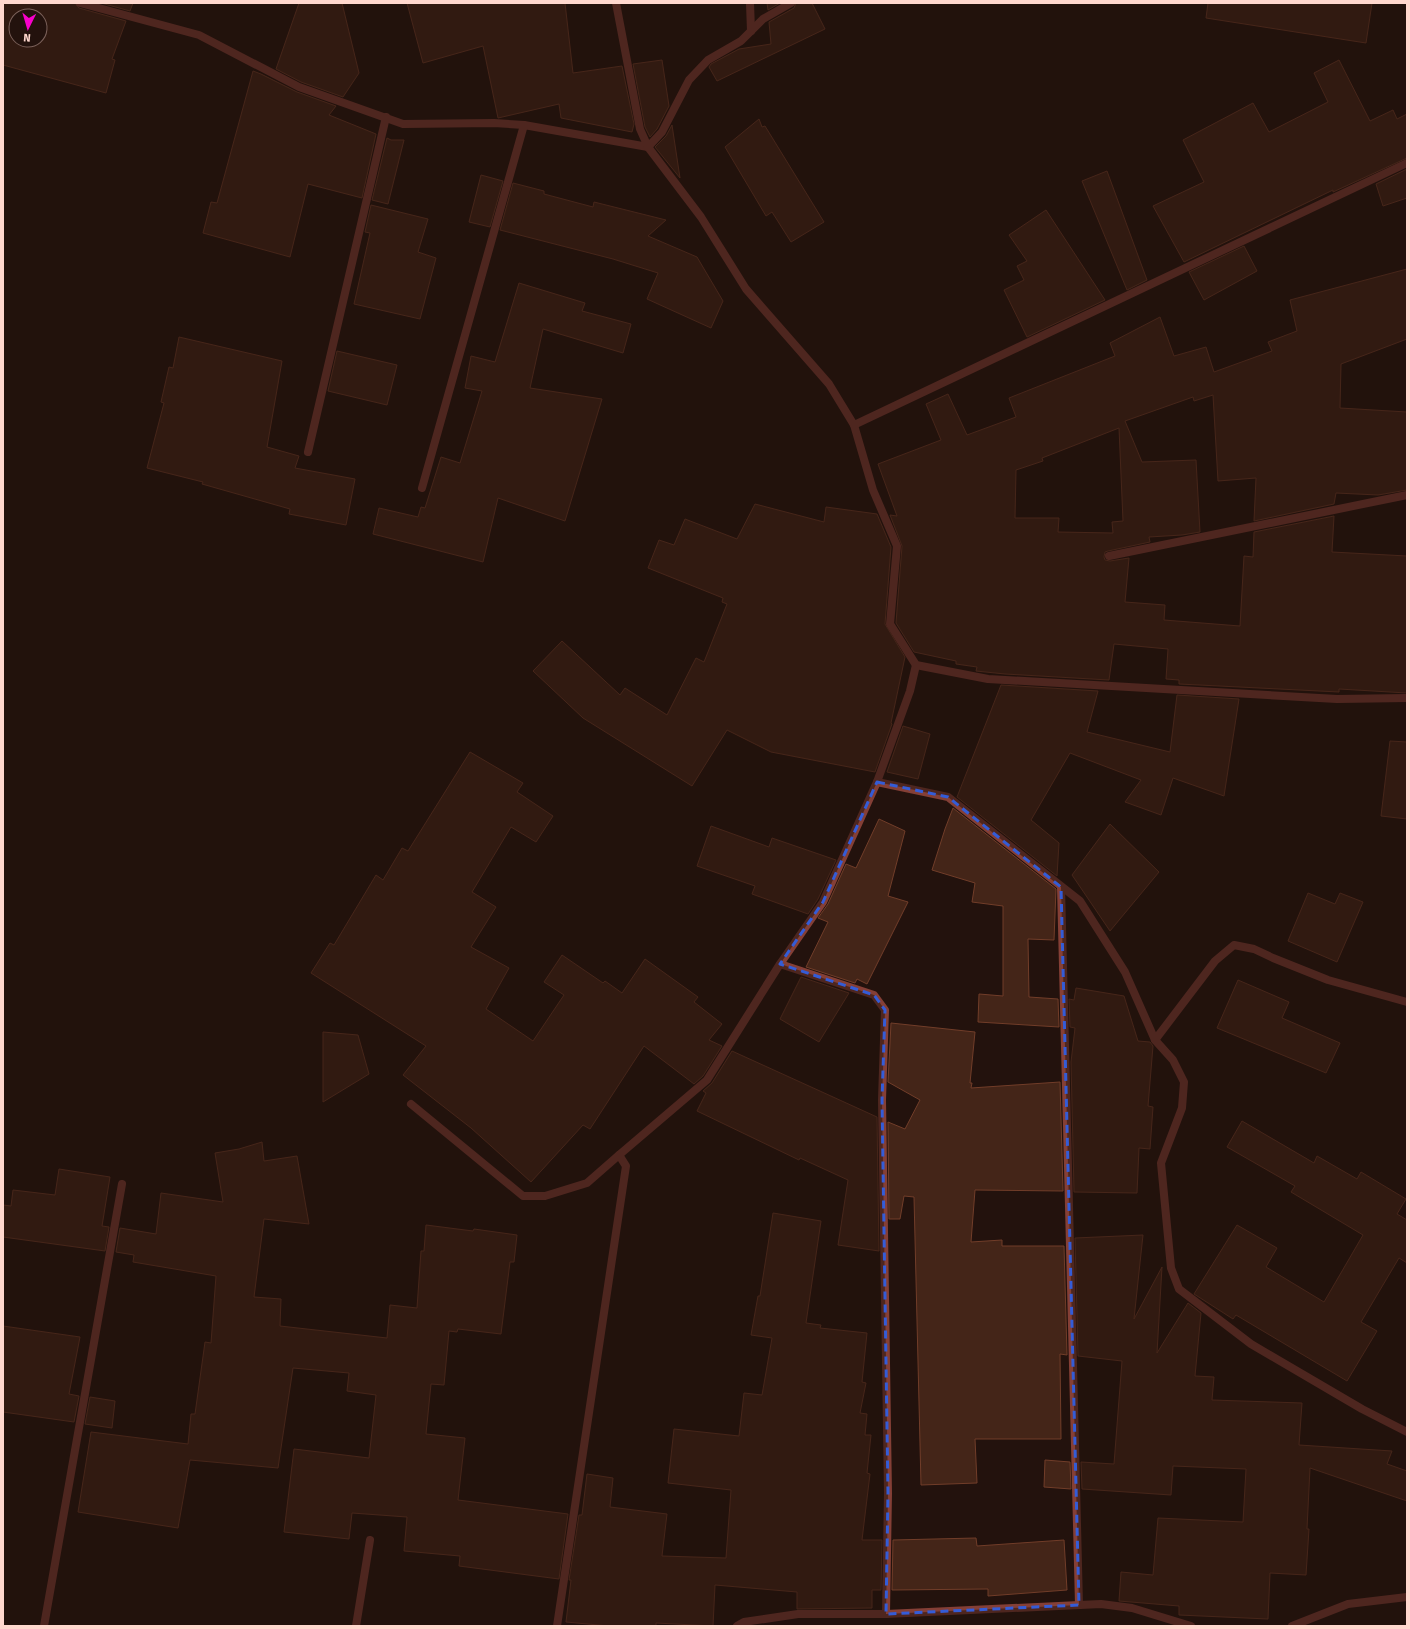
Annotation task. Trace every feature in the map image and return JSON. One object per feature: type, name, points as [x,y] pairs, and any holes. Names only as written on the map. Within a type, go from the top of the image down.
[{"type":"street","points":[[80,3],[94,5],[199,35],[299,87],[403,124],[494,123],[524,125],[648,147]]},
{"type":"street","points":[[411,1104],[523,1196],[545,1196],[587,1183],[707,1080],[780,964],[823,902],[877,782],[910,690],[916,665],[890,624],[897,546],[873,490],[854,425],[829,384],[746,289],[701,218],[648,147],[640,129],[616,3]]},
{"type":"street","points":[[750,3],[751,31]]},
{"type":"street","points":[[648,147],[662,132],[689,80],[708,60],[741,41],[763,20],[791,3]]},
{"type":"street","points":[[308,452],[386,117]]},
{"type":"street","points":[[422,488],[524,125]]},
{"type":"street","points":[[854,425],[1407,163]]},
{"type":"street","points":[[1109,556],[1407,495]]},
{"type":"street","points":[[916,665],[988,679],[1337,699],[1407,698]]},
{"type":"street","points":[[877,782],[948,798],[1080,901],[1125,972],[1155,1040],[1173,1060],[1184,1082],[1182,1108],[1161,1163],[1171,1268],[1179,1289],[1251,1344],[1362,1409],[1407,1432]]},
{"type":"street","points":[[1061,887],[1079,1605]]},
{"type":"street","points":[[1155,1040],[1215,961],[1234,945],[1254,949],[1328,980],[1407,1002]]},
{"type":"street","points":[[780,964],[874,995],[885,1010],[882,1100],[888,1493],[886,1614]]},
{"type":"street","points":[[557,1626],[626,1166],[619,1155]]},
{"type":"street","points":[[44,1626],[122,1184]]},
{"type":"street","points":[[356,1626],[370,1540]]},
{"type":"street","points":[[1292,1626],[1348,1604],[1407,1597]]},
{"type":"street","points":[[737,1626],[744,1622],[798,1614],[886,1614],[1101,1604],[1132,1608],[1191,1626]]},
{"type":"highlighted area","points":[[877,782],[948,797],[1061,887],[1079,1605],[886,1614],[888,1493],[882,1100],[885,1010],[874,995],[780,964],[823,902]]},
{"type":"building","points":[[3,3],[75,3],[79,8],[126,21],[112,59],[115,60],[106,93],[3,65]]},
{"type":"building","points":[[101,3],[133,3],[130,11]]},
{"type":"building","points":[[299,3],[342,3],[359,73],[343,97],[301,82],[276,69]]},
{"type":"building","points":[[407,3],[565,3],[573,73],[622,66],[634,124],[632,132],[561,118],[559,104],[498,118],[483,46],[423,63]]},
{"type":"building","points":[[767,3],[780,3],[768,10]]},
{"type":"building","points":[[796,3],[812,3],[825,29],[717,81],[709,67],[711,64],[739,49],[771,44],[769,22],[794,8]]},
{"type":"building","points":[[1208,3],[1372,3],[1366,43],[1206,18]]},
{"type":"building","points":[[662,60],[669,106],[657,129],[650,137],[645,127],[633,64]]},
{"type":"building","points":[[1339,60],[1370,121],[1393,110],[1397,119],[1407,114],[1407,158],[1333,192],[1333,190],[1184,262],[1153,206],[1204,182],[1183,140],[1253,103],[1269,132],[1328,102],[1314,73]]},
{"type":"building","points":[[253,71],[297,92],[336,106],[329,115],[376,134],[362,198],[308,184],[290,257],[203,233],[211,202],[217,203]]},
{"type":"building","points":[[759,119],[762,127],[765,126],[824,222],[791,242],[772,212],[766,216],[725,147]]},
{"type":"building","points":[[672,125],[680,178],[655,147],[666,136]]},
{"type":"building","points":[[387,138],[391,140],[404,140],[388,204],[372,200]]},
{"type":"building","points":[[1407,169],[1407,198],[1383,206],[1376,184]]},
{"type":"building","points":[[1107,171],[1147,280],[1127,290],[1082,181]]},
{"type":"building","points":[[481,175],[503,181],[490,227],[469,222]]},
{"type":"building","points":[[513,183],[544,191],[544,194],[593,207],[594,202],[666,220],[648,236],[697,257],[723,301],[711,328],[647,299],[658,273],[613,259],[500,230]]},
{"type":"building","points":[[371,205],[428,219],[418,252],[436,258],[420,319],[354,304],[370,233],[365,232]]},
{"type":"building","points":[[1046,210],[1105,300],[1027,337],[1004,290],[1024,280],[1017,266],[1027,261],[1009,235]]},
{"type":"building","points":[[1244,246],[1257,271],[1204,300],[1189,272]]},
{"type":"building","points":[[1407,269],[1407,339],[1341,364],[1340,408],[1407,412],[1407,490],[1378,495],[1336,493],[1334,504],[1254,521],[1256,478],[1218,481],[1213,395],[1194,401],[1193,397],[1125,421],[1142,462],[1196,460],[1200,532],[1182,535],[1149,537],[1150,542],[1108,551],[1105,552],[1104,557],[1105,560],[1110,561],[1129,558],[1125,602],[1165,605],[1164,620],[1240,626],[1244,556],[1253,557],[1254,532],[1334,516],[1332,552],[1407,556],[1407,693],[1339,689],[1339,692],[1179,684],[1179,680],[1166,679],[1168,649],[1114,644],[1109,680],[976,671],[977,667],[956,664],[956,661],[914,652],[896,623],[902,546],[890,515],[897,516],[878,464],[941,440],[926,404],[948,394],[967,435],[1016,417],[1009,398],[1115,356],[1110,343],[1160,317],[1174,356],[1206,347],[1214,372],[1272,351],[1268,342],[1297,331],[1290,300]],"holes":[[[1119,428],[1123,521],[1112,522],[1113,533],[1058,532],[1059,518],[1015,518],[1016,470],[1043,461],[1042,458]]]},
{"type":"building","points":[[519,283],[585,303],[582,311],[631,324],[623,353],[543,329],[530,388],[602,399],[565,521],[498,498],[483,562],[373,534],[379,508],[418,517],[421,507],[425,508],[441,457],[460,463],[482,391],[465,388],[471,356],[495,362]]},
{"type":"building","points":[[179,337],[282,361],[267,447],[299,456],[295,468],[355,479],[346,525],[289,514],[290,509],[202,484],[203,482],[147,468],[164,403],[161,402],[169,367],[173,368]]},
{"type":"building","points":[[337,351],[397,365],[387,405],[328,391]]},
{"type":"building","points":[[755,504],[824,522],[826,507],[877,514],[891,547],[885,624],[905,657],[892,724],[875,772],[771,752],[727,730],[692,786],[583,718],[533,671],[562,641],[620,695],[625,688],[667,715],[696,658],[704,662],[727,604],[722,602],[723,598],[648,568],[659,540],[674,545],[685,519],[737,539]]},
{"type":"building","points":[[1001,685],[1098,691],[1087,732],[1170,752],[1177,695],[1239,699],[1224,796],[1173,778],[1161,815],[1125,802],[1141,780],[1070,753],[1031,820],[1059,843],[1057,876],[957,797]]},
{"type":"building","points":[[903,726],[930,734],[918,779],[887,772]]},
{"type":"building","points":[[1390,741],[1407,742],[1407,819],[1381,816]]},
{"type":"building","points":[[470,752],[523,783],[517,792],[553,816],[536,842],[511,827],[472,892],[496,907],[471,947],[509,968],[486,1009],[533,1041],[564,995],[544,982],[562,955],[603,983],[605,981],[622,993],[645,959],[698,997],[694,1002],[722,1024],[709,1040],[722,1046],[703,1076],[694,1084],[644,1046],[590,1129],[583,1125],[531,1182],[471,1128],[403,1075],[426,1046],[311,973],[330,943],[334,945],[376,875],[383,880],[402,848],[408,851]]},
{"type":"building","points":[[953,808],[1056,889],[1054,940],[1028,939],[1029,997],[1058,999],[1059,1027],[978,1022],[979,994],[1003,996],[1003,906],[972,902],[975,883],[932,870]]},
{"type":"building","points":[[879,819],[905,831],[888,896],[908,902],[867,984],[857,979],[855,983],[806,967],[828,922],[818,918],[828,904],[846,864],[856,868]]},
{"type":"building","points":[[1110,824],[1159,872],[1110,931],[1072,875]]},
{"type":"building","points":[[711,826],[769,847],[772,838],[836,860],[818,899],[808,914],[752,894],[755,886],[697,866]]},
{"type":"building","points":[[1308,893],[1335,904],[1340,893],[1363,902],[1337,962],[1288,941]]},
{"type":"building","points":[[801,977],[849,993],[819,1042],[780,1019]]},
{"type":"building","points":[[1238,980],[1289,1002],[1282,1018],[1340,1043],[1326,1073],[1217,1028]]},
{"type":"building","points":[[1076,988],[1124,996],[1138,1041],[1150,1042],[1153,1046],[1148,1106],[1153,1107],[1150,1149],[1139,1148],[1137,1193],[1074,1192],[1071,1062],[1075,1028],[1070,1027],[1069,999],[1074,1000]]},
{"type":"building","points":[[891,1023],[975,1032],[970,1083],[972,1083],[971,1088],[1060,1082],[1063,1191],[975,1190],[971,1242],[1002,1240],[1002,1246],[1064,1246],[1067,1355],[1060,1354],[1061,1439],[975,1439],[977,1483],[921,1485],[914,1197],[904,1196],[900,1219],[889,1219],[888,1122],[905,1129],[920,1100],[888,1082]]},
{"type":"building","points":[[323,1032],[358,1035],[369,1074],[323,1102]]},
{"type":"building","points":[[732,1051],[877,1117],[879,1251],[838,1245],[848,1180],[800,1158],[799,1160],[697,1111],[706,1093],[703,1091],[712,1083]]},
{"type":"building","points":[[1242,1121],[1314,1163],[1317,1156],[1357,1179],[1361,1172],[1406,1199],[1397,1214],[1407,1220],[1407,1263],[1399,1258],[1361,1322],[1377,1331],[1347,1381],[1236,1315],[1233,1319],[1194,1294],[1237,1225],[1277,1248],[1266,1267],[1324,1302],[1363,1235],[1291,1192],[1295,1186],[1227,1147]]},
{"type":"building","points":[[262,1142],[264,1161],[297,1156],[309,1224],[264,1219],[254,1297],[281,1299],[280,1326],[387,1338],[390,1305],[417,1308],[421,1251],[424,1251],[426,1225],[473,1231],[474,1229],[517,1235],[514,1262],[510,1262],[501,1334],[458,1329],[457,1332],[449,1331],[444,1385],[431,1384],[426,1434],[465,1438],[458,1500],[568,1514],[559,1579],[459,1566],[460,1556],[404,1551],[407,1517],[352,1513],[349,1539],[284,1532],[294,1449],[369,1458],[376,1395],[347,1391],[349,1373],[293,1368],[278,1468],[190,1460],[178,1528],[78,1512],[91,1432],[188,1444],[191,1414],[195,1414],[205,1342],[211,1343],[216,1276],[133,1262],[134,1255],[116,1252],[120,1228],[156,1234],[161,1193],[223,1202],[215,1153],[239,1149]]},
{"type":"building","points":[[59,1169],[110,1177],[102,1226],[109,1227],[105,1251],[3,1237],[3,1205],[11,1206],[13,1190],[55,1195]]},
{"type":"building","points":[[773,1213],[821,1221],[806,1323],[821,1325],[820,1328],[867,1333],[862,1382],[866,1383],[860,1413],[867,1414],[865,1435],[871,1435],[867,1473],[870,1474],[862,1540],[882,1540],[881,1590],[872,1590],[872,1608],[797,1609],[797,1592],[715,1585],[713,1626],[656,1623],[656,1626],[609,1626],[566,1622],[571,1580],[569,1580],[579,1515],[582,1515],[587,1474],[613,1478],[610,1507],[667,1514],[662,1556],[726,1558],[731,1490],[668,1483],[674,1429],[739,1436],[744,1393],[762,1395],[772,1338],[751,1335],[758,1296],[760,1296]]},
{"type":"building","points":[[1143,1235],[1134,1319],[1162,1267],[1157,1353],[1188,1303],[1201,1313],[1195,1376],[1214,1377],[1212,1400],[1302,1403],[1299,1445],[1392,1451],[1387,1464],[1407,1471],[1407,1501],[1310,1468],[1307,1529],[1309,1529],[1306,1575],[1270,1573],[1268,1619],[1179,1615],[1179,1606],[1119,1601],[1121,1572],[1153,1575],[1158,1518],[1243,1522],[1246,1469],[1173,1466],[1171,1495],[1082,1489],[1081,1462],[1114,1464],[1122,1361],[1078,1356],[1075,1238]]},
{"type":"building","points":[[3,1326],[80,1337],[69,1394],[79,1396],[74,1422],[3,1412]]},
{"type":"building","points":[[90,1397],[115,1401],[112,1428],[85,1424]]},
{"type":"building","points":[[1045,1460],[1070,1462],[1071,1489],[1044,1487]]},
{"type":"building","points":[[976,1538],[977,1546],[1064,1540],[1067,1590],[988,1596],[988,1589],[892,1590],[893,1540]]}]
